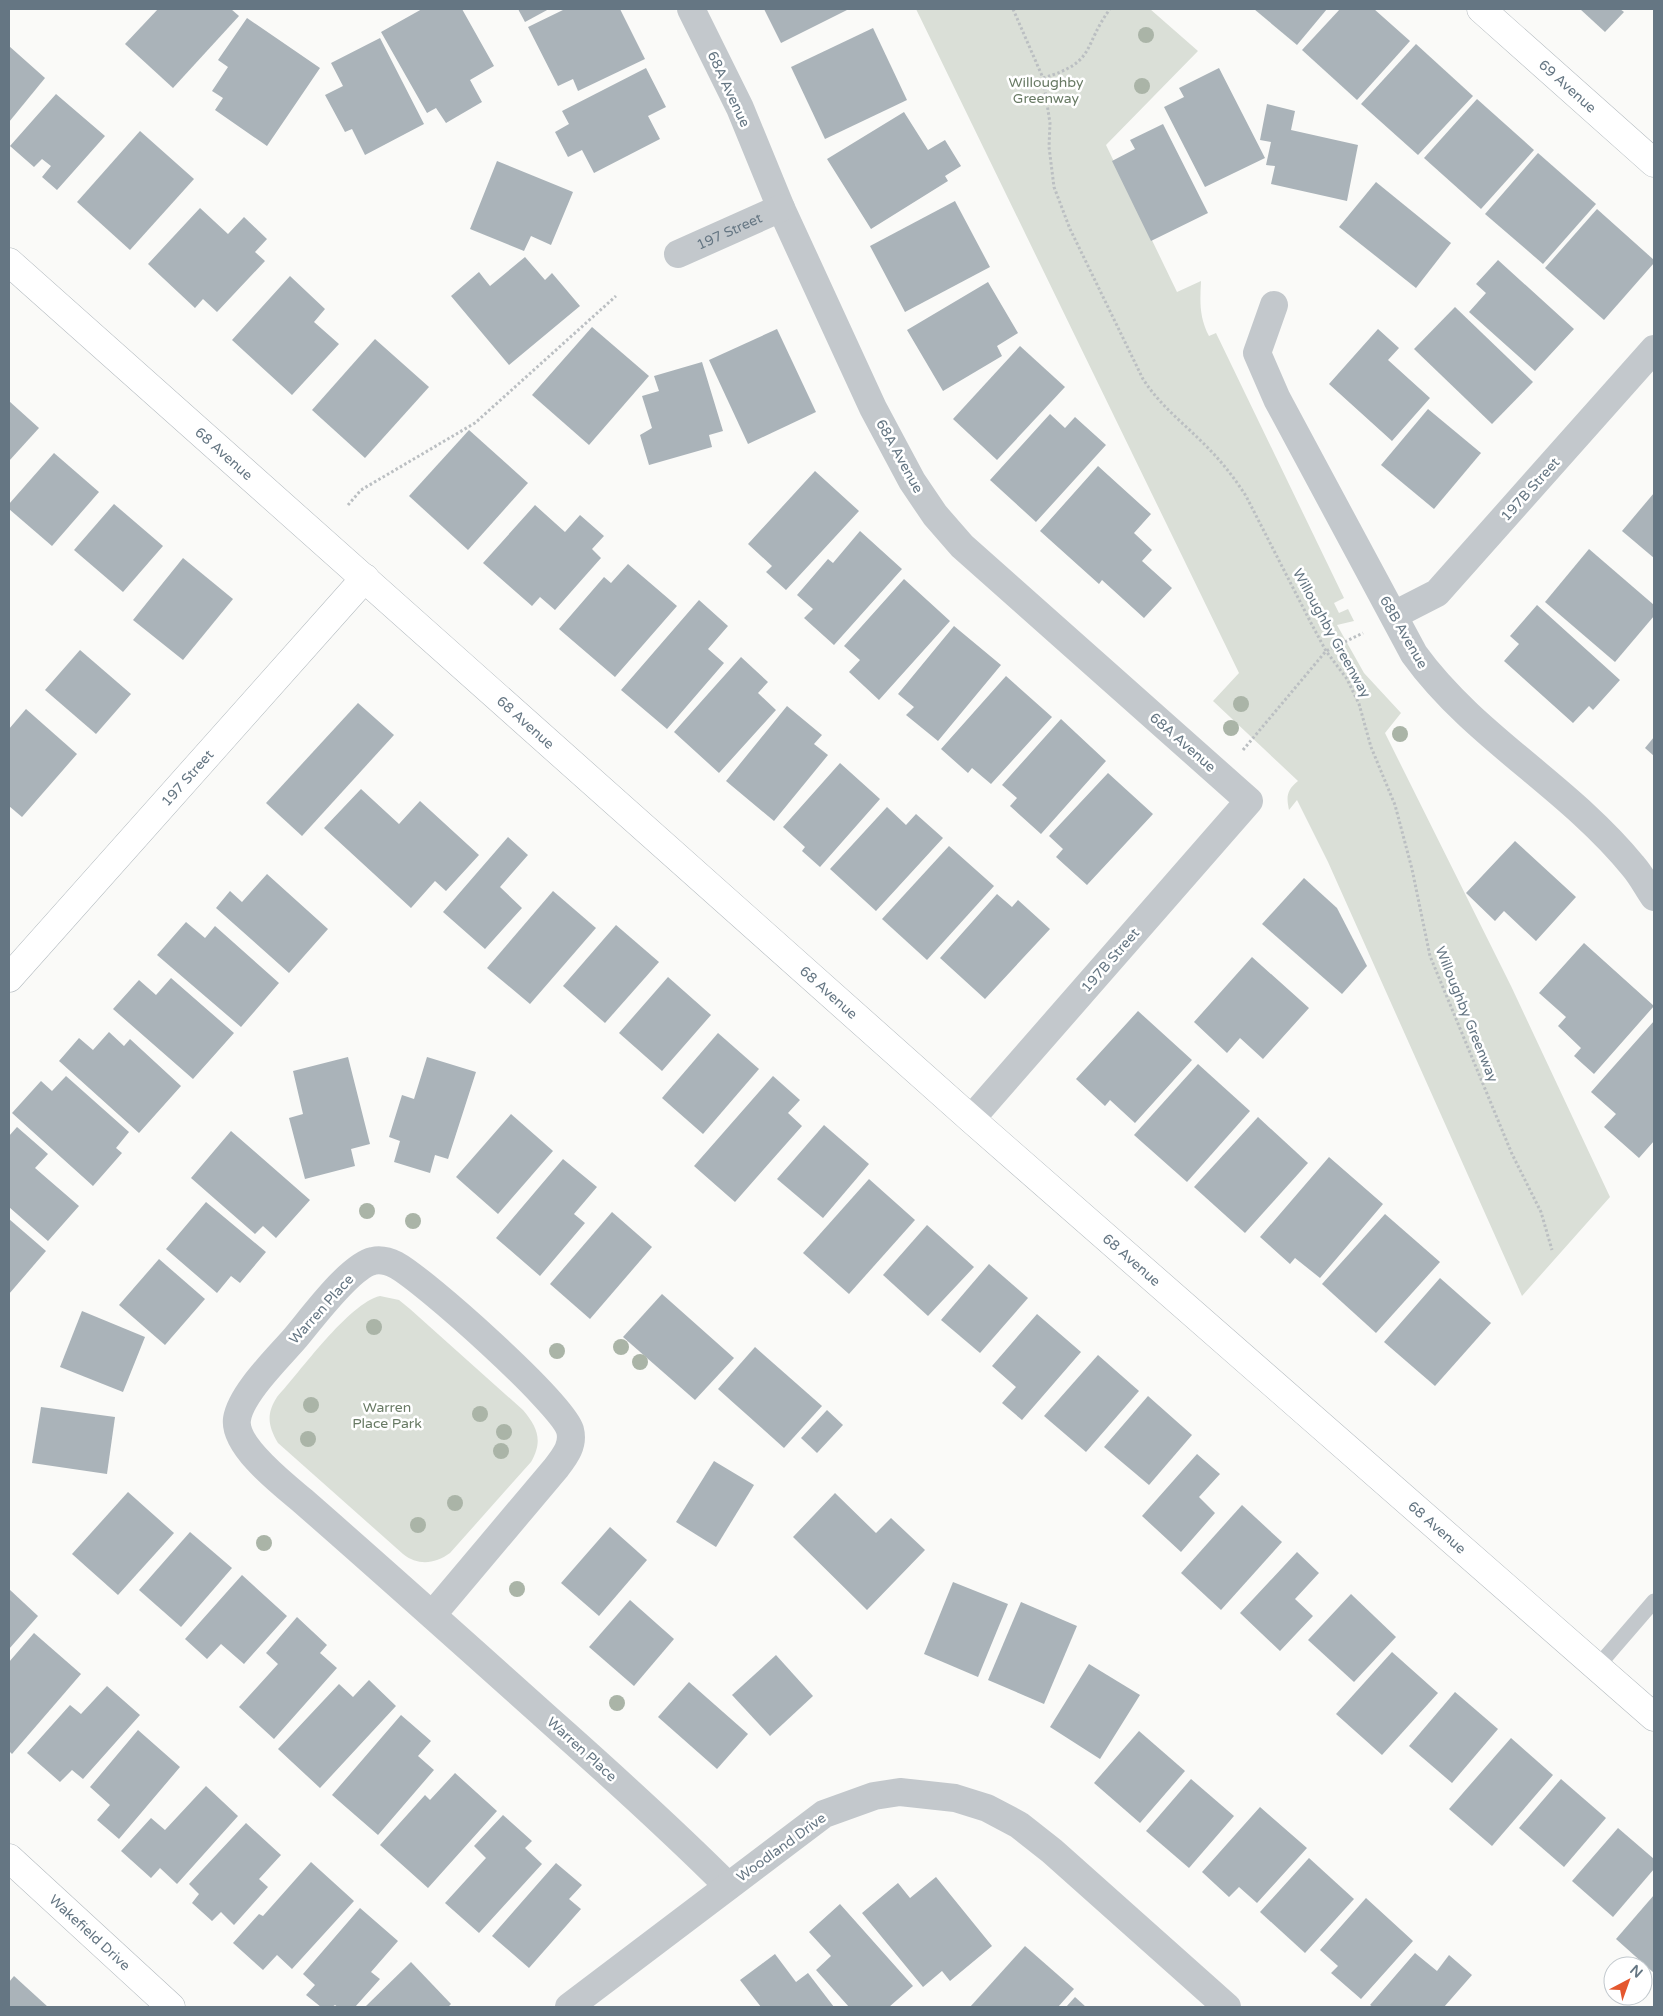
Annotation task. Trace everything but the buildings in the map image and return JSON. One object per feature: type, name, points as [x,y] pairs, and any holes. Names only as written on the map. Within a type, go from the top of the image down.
[{"type":"street","name":"68A Avenue","points":[[690,9],[740,108],[781,208],[873,408],[912,481],[935,515],[975,558],[1249,801]]},
{"type":"street","name":"69 Avenue","points":[[1481,9],[1654,163]]},
{"type":"street","name":"197 Street","points":[[678,254],[781,208]]},
{"type":"street","name":"68 Avenue","points":[[9,262],[971,1119],[1654,1717]]},
{"type":"street","name":"68B Avenue","points":[[1274,305],[1257,353],[1277,399],[1414,654],[1434,681],[1465,712],[1608,838],[1633,866],[1654,897]]},
{"type":"street","name":"197B Street","points":[[1394,615],[1437,593],[1654,348]]},
{"type":"street","name":"197 Street","points":[[9,978],[365,578]]},
{"type":"street","name":"197B Street","points":[[971,1119],[1249,801]]},
{"type":"street","name":"Warren Place","points":[[433,1614],[556,1468],[566,1454],[571,1436],[569,1426],[551,1401],[424,1286],[397,1265],[386,1261],[374,1261],[365,1263],[341,1285],[275,1361],[247,1397],[240,1410],[237,1427],[240,1438],[255,1457],[433,1614],[678,1837],[728,1886]]},
{"type":"street","name":"Woodland Drive","points":[[569,2007],[824,1814],[874,1796],[900,1792],[955,1798],[987,1808],[1019,1826],[1046,1846],[1227,2007]]},
{"type":"street","name":"Wakefield Drive","points":[[9,1858],[171,2007]]},
{"type":"lane","points":[[1598,1667],[1654,1601]]},
{"type":"path","name":"Willoughby Greenway","points":[[1013,9],[1043,78],[1050,124],[1049,147],[1054,187],[1070,229],[1140,372],[1153,395],[1172,416],[1207,446],[1234,478],[1246,496],[1326,651],[1347,679],[1360,704],[1374,754],[1394,805],[1412,869],[1430,956],[1512,1154],[1541,1212],[1552,1250]]},
{"type":"path","points":[[1043,78],[1076,65],[1089,50],[1099,25],[1110,9]]},
{"type":"path","points":[[348,505],[361,490],[475,423],[616,296]]},
{"type":"path","points":[[1240,753],[1326,651],[1361,633]]},
{"type":"green space","name":"Willoughby Greenway","points":[[916,9],[1150,9],[1198,51],[1106,145],[1177,292],[1201,281],[1201,309],[1203,322],[1209,336],[1216,333],[1344,598],[1334,603],[1339,613],[1348,609],[1354,621],[1337,625],[1364,673],[1401,713],[1385,733],[1511,986],[1610,1197],[1522,1296],[1328,862],[1297,800],[1289,810],[1288,794],[1298,781],[1213,701],[1239,673]]},
{"type":"green space","name":"Warren Place Park","points":[[380,1296],[399,1300],[410,1309],[523,1410],[532,1423],[537,1435],[537,1448],[531,1462],[450,1553],[432,1561],[421,1562],[403,1554],[278,1443],[270,1425],[271,1409],[277,1397],[340,1324],[368,1301]]}]
